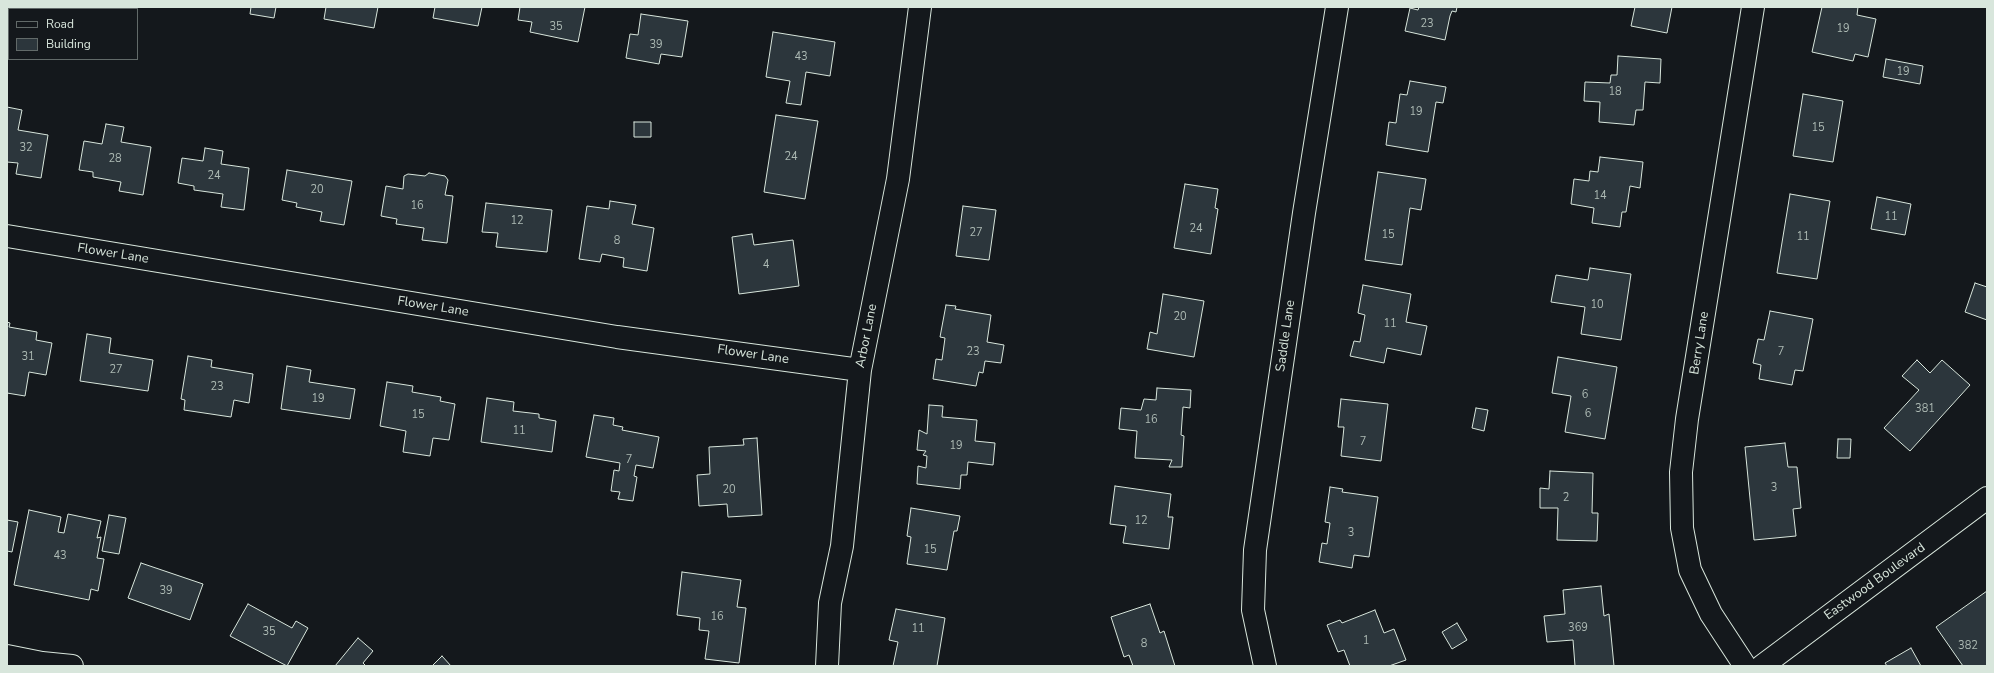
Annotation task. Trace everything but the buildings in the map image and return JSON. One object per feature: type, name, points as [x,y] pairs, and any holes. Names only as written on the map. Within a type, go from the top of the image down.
[{"type":"street","name":"Arbor Lane","points":[[827,666],[830,602],[842,546],[860,370],[898,179],[920,7]]},
{"type":"street","name":"Saddle Lane","points":[[1265,666],[1253,610],[1255,550],[1303,221],[1337,7]]},
{"type":"street","name":"Berry Lane","points":[[1745,666],[1711,614],[1690,570],[1682,528],[1681,472],[1687,419],[1753,7]]},
{"type":"street","name":"Flower Lane","points":[[7,236],[617,337],[860,370]]},
{"type":"street","name":"Eastwood Boulevard","points":[[1762,666],[1987,498]]},
{"type":"street","points":[[7,656],[42,664],[72,666]]}]
